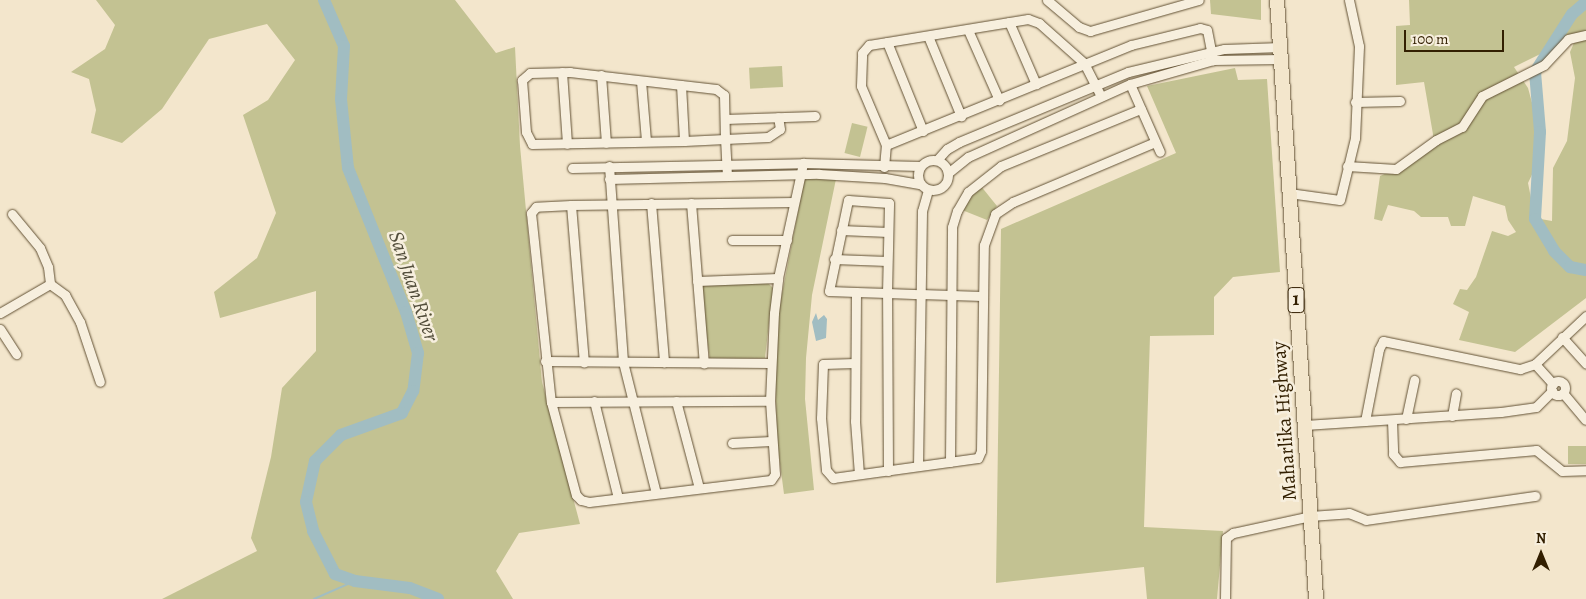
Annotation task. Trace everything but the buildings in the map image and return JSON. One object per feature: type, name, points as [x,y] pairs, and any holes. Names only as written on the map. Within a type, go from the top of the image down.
[{"type":"highway","name":"Maharlika Highway","points":[[1278,0],[1316,599]]},
{"type":"street","points":[[1047,0],[1079,28],[1090,32],[1199,0]]},
{"type":"street","points":[[1290,193],[1340,200],[1355,138],[1355,102],[1359,46],[1352,1]]},
{"type":"street","points":[[884,167],[886,145],[861,86],[864,47],[1028,19],[1039,23],[1084,63],[1101,96]]},
{"type":"street","points":[[1009,22],[1036,84]]},
{"type":"street","points":[[886,145],[961,116],[1130,45],[1200,28],[1207,30],[1213,60]]},
{"type":"street","points":[[968,30],[999,100]]},
{"type":"street","points":[[1347,166],[1396,169],[1436,140],[1462,127],[1482,96],[1528,71],[1544,65],[1568,39],[1586,35]]},
{"type":"street","points":[[928,36],[961,116]]},
{"type":"street","points":[[887,42],[923,131]]},
{"type":"street","points":[[937,160],[958,142],[1095,83],[1212,51],[1281,53]]},
{"type":"street","points":[[948,174],[968,157],[1130,84],[1213,60],[1281,53]]},
{"type":"street","points":[[562,72],[567,144]]},
{"type":"street","points":[[727,176],[725,139],[724,95],[716,89],[562,72],[530,73],[522,80],[529,141],[532,144],[684,141],[725,139],[776,134],[780,129],[778,117]]},
{"type":"street","points":[[602,75],[606,143]]},
{"type":"street","points":[[642,81],[646,141]]},
{"type":"street","points":[[1130,84],[1160,152]]},
{"type":"street","points":[[681,85],[684,141]]},
{"type":"street","points":[[1355,102],[1400,101]]},
{"type":"street","points":[[950,462],[952,227],[957,211],[980,180],[1000,166],[1034,150],[1141,110]]},
{"type":"street","points":[[725,119],[815,116]]},
{"type":"street","points":[[855,364],[823,364],[821,418],[826,470],[833,478],[974,459],[981,450],[984,245],[995,214],[1013,202],[1155,142]]},
{"type":"street","points":[[609,179],[800,174],[885,178],[924,187],[938,190],[946,183],[948,174],[945,165],[937,160],[928,160],[920,166],[917,175],[924,187],[920,294],[918,466]]},
{"type":"street","points":[[572,168],[803,163],[884,167],[920,166]]},
{"type":"street","points":[[794,202],[571,205],[536,207],[531,213],[545,362],[551,402],[576,495],[589,502],[771,480],[775,474],[770,401],[770,363],[778,278],[803,163]]},
{"type":"street","points":[[609,166],[610,204],[623,362],[656,493]]},
{"type":"street","points":[[888,471],[887,293],[887,261],[889,203],[848,200],[828,291],[856,292],[887,293],[920,294],[982,296]]},
{"type":"street","points":[[651,203],[664,362]]},
{"type":"street","points":[[692,203],[704,363]]},
{"type":"street","points":[[571,205],[584,362]]},
{"type":"street","points":[[12,214],[40,248],[48,267],[50,284],[65,295],[80,322],[100,382]]},
{"type":"street","points":[[841,230],[888,232]]},
{"type":"street","points":[[732,240],[787,240]]},
{"type":"street","points":[[834,259],[887,261]]},
{"type":"street","points":[[697,281],[778,278]]},
{"type":"street","points":[[0,313],[50,284]]},
{"type":"street","points":[[856,292],[855,421],[859,474]]},
{"type":"street","points":[[1365,421],[1379,349],[1384,341],[1514,368],[1535,364],[1586,316]]},
{"type":"street","points":[[0,328],[16,354]]},
{"type":"street","points":[[1562,337],[1586,364]]},
{"type":"street","points":[[545,362],[770,363]]},
{"type":"street","points":[[1535,364],[1556,395],[1563,393],[1586,420]]},
{"type":"street","points":[[1406,419],[1414,380]]},
{"type":"street","points":[[1304,425],[1452,416],[1536,407],[1552,388]]},
{"type":"street","points":[[1452,416],[1456,392]]},
{"type":"street","points":[[594,401],[618,498]]},
{"type":"street","points":[[676,401],[699,488]]},
{"type":"street","points":[[551,402],[770,401]]},
{"type":"street","points":[[1392,420],[1393,454],[1400,462],[1536,450],[1562,471],[1586,470]]},
{"type":"street","points":[[732,443],[772,441]]},
{"type":"street","points":[[1225,599],[1227,535],[1310,516],[1349,514],[1366,520],[1535,496]]},
{"type":"shaded area","points":[[96,0],[455,0],[496,53],[515,47],[520,146],[542,382],[580,524],[519,533],[496,571],[513,599],[162,599],[257,551],[251,538],[271,457],[282,388],[316,351],[316,291],[220,318],[214,292],[257,258],[276,213],[243,115],[268,100],[295,60],[267,24],[209,39],[162,109],[122,143],[91,133],[96,110],[89,79],[71,72],[105,49],[115,25]]},
{"type":"shaded area","points":[[1210,0],[1261,0],[1261,20],[1211,14]]},
{"type":"shaded area","points":[[1409,0],[1586,0],[1586,298],[1515,352],[1459,340],[1469,312],[1453,304],[1460,289],[1467,290],[1476,277],[1492,231],[1508,236],[1516,232],[1508,220],[1505,206],[1473,196],[1465,226],[1451,226],[1448,217],[1421,217],[1414,211],[1388,205],[1382,221],[1374,219],[1380,176],[1419,159],[1435,146],[1424,82],[1396,85],[1396,26],[1410,25]],"holes":[[[1577,36],[1570,52],[1575,78],[1567,141],[1553,168],[1552,221],[1535,218],[1528,183],[1537,164],[1540,132],[1528,88],[1514,67]]]},
{"type":"shaded area","points":[[782,66],[783,87],[750,89],[749,68]]},
{"type":"shaded area","points":[[1235,68],[1238,80],[1267,79],[1280,272],[1233,277],[1214,297],[1214,335],[1150,336],[1144,527],[1223,531],[1217,599],[1147,599],[1144,567],[996,583],[1001,229],[1176,153],[1147,86]]},
{"type":"shaded area","points":[[852,123],[868,127],[860,157],[845,153]]},
{"type":"shaded area","points":[[805,176],[836,179],[812,295],[806,358],[805,399],[814,490],[784,494],[777,441],[775,363],[779,309]]},
{"type":"shaded area","points":[[980,185],[997,206],[987,220],[962,210]]},
{"type":"shaded area","points":[[767,282],[773,288],[765,358],[710,360],[700,286]]},
{"type":"shaded area","points":[[1568,446],[1586,446],[1586,464],[1568,464]]},
{"type":"water","points":[[816,313],[818,320],[824,315],[827,319],[826,338],[816,341],[812,322]]},
{"type":"waterway","name":"San Juan River","points":[[324,0],[344,46],[341,99],[348,168],[406,312],[418,353],[413,391],[402,413],[341,435],[315,461],[306,502],[313,531],[335,574],[355,581],[410,588],[438,599]]},
{"type":"waterway","points":[[1586,2],[1572,14],[1535,72],[1540,132],[1535,219],[1554,251],[1570,267],[1586,270]]},
{"type":"waterway","points":[[314,599],[355,581]]}]
